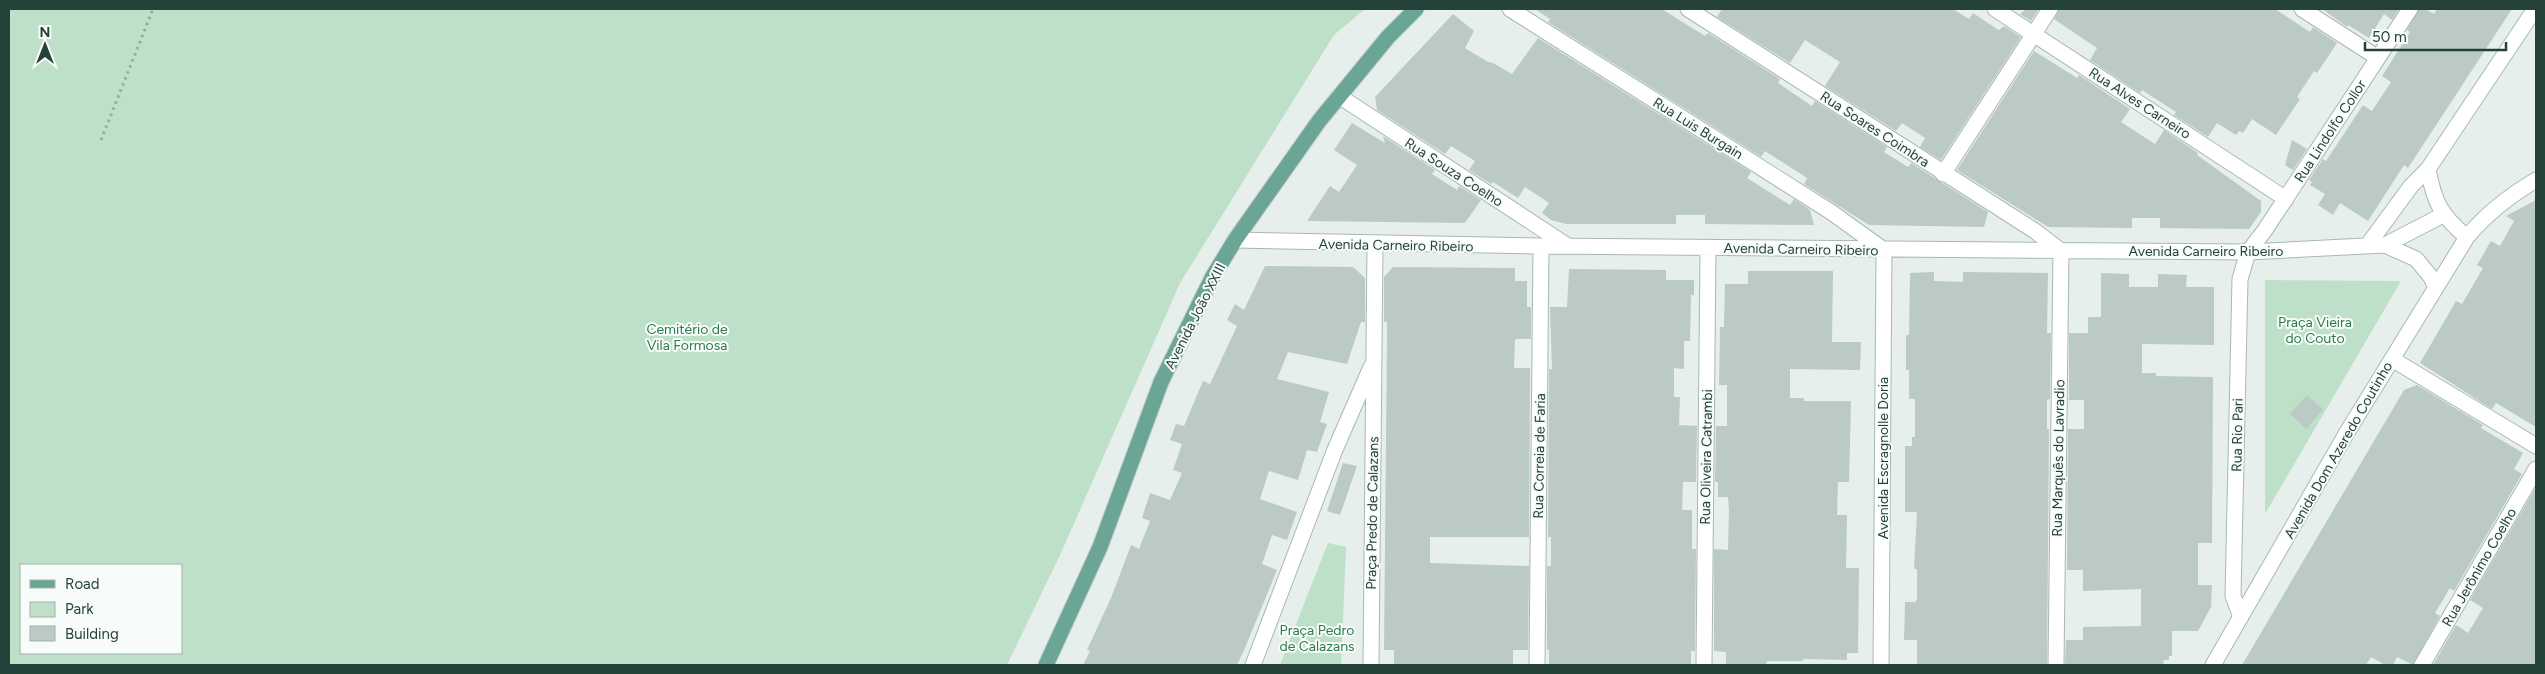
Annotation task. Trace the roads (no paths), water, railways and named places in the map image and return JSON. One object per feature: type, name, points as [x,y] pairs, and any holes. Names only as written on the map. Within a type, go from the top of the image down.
[{"type":"main road","name":"Avenida João XXIII","points":[[1046,665],[1100,547],[1161,382],[1212,278],[1235,240],[1319,121],[1388,37],[1416,9]]},
{"type":"street","name":"Rua Luis Burgain","points":[[1510,9],[1831,212],[1884,250]]},
{"type":"street","name":"Rua Soares Coimbra","points":[[1688,9],[1943,174],[2035,231],[2060,251]]},
{"type":"street","name":"Rua Alves Carneiro","points":[[1995,9],[2286,199]]},
{"type":"street","points":[[1943,174],[2050,9]]},
{"type":"street","points":[[2302,9],[2378,58]]},
{"type":"street","name":"Rua Lindolfo Collor","points":[[2248,252],[2286,199],[2410,9]]},
{"type":"street","points":[[2367,246],[2411,186],[2428,169],[2535,9]]},
{"type":"street","name":"Rua Souza Coelho","points":[[1339,96],[1569,247]]},
{"type":"street","points":[[2428,169],[2433,194],[2444,215],[2466,237]]},
{"type":"street","name":"Avenida Dom Azeredo Coutinho","points":[[2214,665],[2346,434],[2466,237],[2482,220],[2510,196],[2536,180]]},
{"type":"street","points":[[2367,246],[2385,245],[2444,215]]},
{"type":"street","name":"Avenida Carneiro Ribeiro","points":[[1235,240],[1569,247],[2248,252],[2367,246]]},
{"type":"street","name":"Praça Predo de Calazans","points":[[1371,665],[1375,244]]},
{"type":"street","points":[[2385,245],[2416,259],[2431,277],[2435,286]]},
{"type":"street","name":"Rua Correia de Faria","points":[[1537,665],[1541,246]]},
{"type":"street","name":"Rua Oliveira Catrambi","points":[[1704,665],[1708,248]]},
{"type":"street","name":"Avenida Escragnolle Doria","points":[[1881,665],[1884,250]]},
{"type":"street","name":"Rua Marquês do Lavradio","points":[[2056,665],[2060,251]]},
{"type":"street","name":"Rua Rio Pari","points":[[2242,617],[2232,596],[2240,279],[2248,252]]},
{"type":"street","points":[[2392,359],[2536,446]]},
{"type":"street","points":[[1253,665],[1334,452],[1374,360]]},
{"type":"street","name":"Rua Jerônimo Coelho","points":[[2422,665],[2536,469]]},
{"type":"park label","name":"Praça Vieira do Couto","points":[[2315,330]]},
{"type":"park label","name":"Cemitério de Vila Formosa","points":[[687,338]]},
{"type":"park label","name":"Praça Pedro de Calazans","points":[[1317,638]]}]
